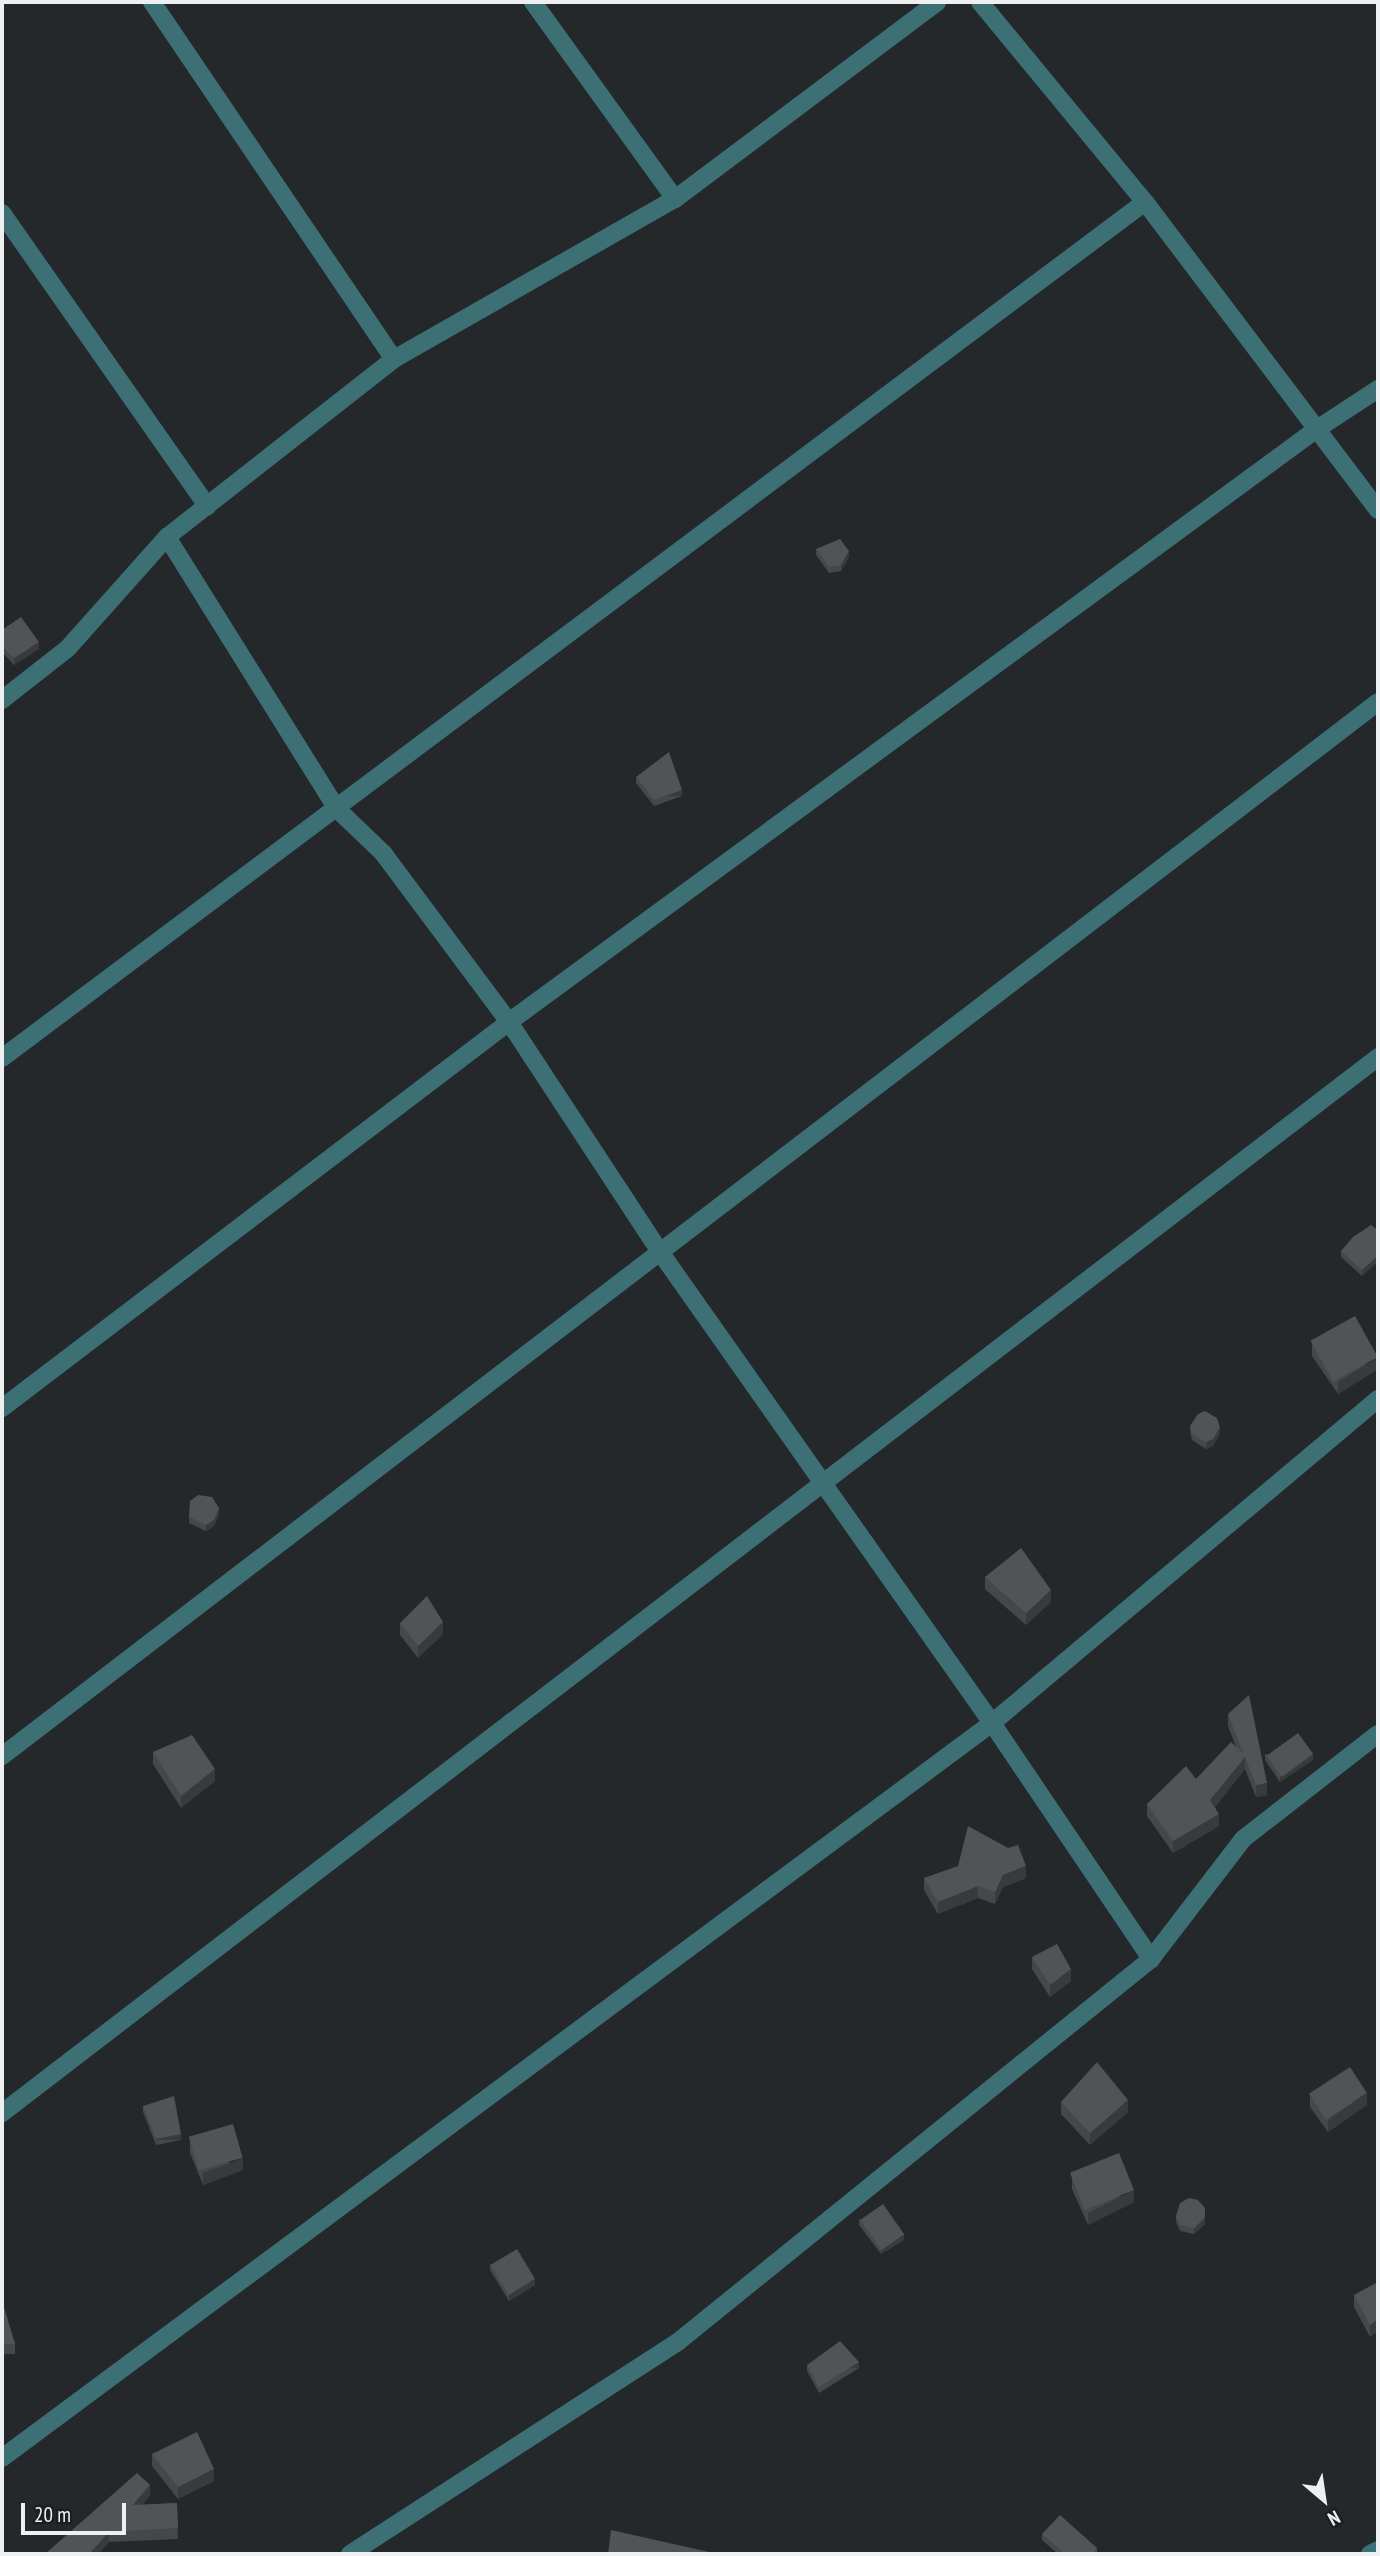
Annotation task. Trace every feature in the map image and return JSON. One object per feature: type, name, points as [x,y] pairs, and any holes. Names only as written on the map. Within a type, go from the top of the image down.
[{"type":"street","points":[[152,2],[394,359]]},
{"type":"street","points":[[533,2],[675,198]]},
{"type":"street","points":[[2,700],[68,648],[167,537],[394,359],[675,198],[937,2]]},
{"type":"street","points":[[980,2],[1145,202],[1378,510]]},
{"type":"street","points":[[2,1058],[1145,202]]},
{"type":"street","points":[[2,213],[207,506]]},
{"type":"street","points":[[2,1408],[509,1022],[1317,429],[1378,389]]},
{"type":"street","points":[[167,537],[337,809],[383,853],[509,1022],[658,1249],[821,1484],[992,1723],[1152,1959]]},
{"type":"street","points":[[2,1756],[658,1249],[1378,702]]},
{"type":"street","points":[[2,2113],[1378,1057]]},
{"type":"street","points":[[2,2458],[992,1723],[1378,1399]]},
{"type":"street","points":[[350,2554],[679,2341],[1152,1959],[1243,1839],[1378,1734]]},
{"type":"street","points":[[1370,2554],[1378,2550]]},
{"type":"building","points":[[840,539],[849,551],[841,565],[829,567],[816,549]]},
{"type":"building","points":[[21,617],[39,642],[14,658],[2,646],[2,630]]},
{"type":"building","points":[[669,752],[682,790],[654,800],[636,777]]},
{"type":"building","points":[[1371,1225],[1378,1230],[1378,1256],[1362,1270],[1341,1251],[1353,1237]]},
{"type":"building","points":[[1355,1316],[1378,1357],[1333,1382],[1310,1341]]},
{"type":"building","points":[[1205,1411],[1217,1418],[1220,1427],[1213,1439],[1206,1442],[1192,1434],[1190,1426],[1198,1414]]},
{"type":"building","points":[[198,1495],[212,1497],[219,1508],[214,1520],[206,1525],[189,1517],[190,1501]]},
{"type":"building","points":[[1021,1548],[1051,1590],[1026,1613],[985,1577]]},
{"type":"building","points":[[427,1596],[443,1622],[418,1646],[400,1623]]},
{"type":"building","points":[[1249,1695],[1267,1783],[1256,1785],[1245,1757],[1210,1800],[1219,1814],[1173,1841],[1147,1804],[1186,1766],[1196,1779],[1231,1742],[1243,1753],[1228,1714]]},
{"type":"building","points":[[1298,1733],[1313,1754],[1282,1777],[1266,1756]]},
{"type":"building","points":[[192,1735],[215,1769],[181,1796],[153,1752]]},
{"type":"building","points":[[968,1826],[1008,1848],[1018,1845],[1026,1866],[1003,1875],[995,1892],[978,1886],[938,1902],[924,1878],[958,1866]]},
{"type":"building","points":[[1057,1944],[1071,1969],[1050,1985],[1032,1957]]},
{"type":"building","points":[[1097,2062],[1128,2100],[1090,2133],[1061,2102]]},
{"type":"building","points":[[1350,2067],[1367,2093],[1326,2120],[1309,2094]]},
{"type":"building","points":[[174,2096],[181,2134],[156,2139],[143,2106]]},
{"type":"building","points":[[233,2124],[243,2158],[198,2170],[189,2137]]},
{"type":"building","points":[[1119,2153],[1134,2190],[1085,2210],[1070,2173]]},
{"type":"building","points":[[1189,2198],[1198,2200],[1205,2208],[1205,2218],[1194,2228],[1180,2225],[1176,2216],[1180,2203]]},
{"type":"building","points":[[883,2204],[904,2234],[881,2250],[860,2220]]},
{"type":"building","points":[[517,2249],[535,2279],[508,2295],[490,2265]]},
{"type":"building","points":[[1378,2282],[1378,2319],[1370,2325],[1354,2295]]},
{"type":"building","points":[[2,2301],[15,2344],[2,2344]]},
{"type":"building","points":[[840,2341],[859,2362],[819,2387],[807,2365]]},
{"type":"building","points":[[197,2432],[214,2469],[178,2487],[152,2454]]},
{"type":"building","points":[[137,2473],[150,2485],[133,2505],[177,2503],[178,2528],[109,2532],[89,2554],[45,2554]]},
{"type":"building","points":[[1060,2515],[1097,2548],[1092,2554],[1065,2554],[1042,2534]]},
{"type":"building","points":[[611,2530],[718,2554],[608,2554]]}]
